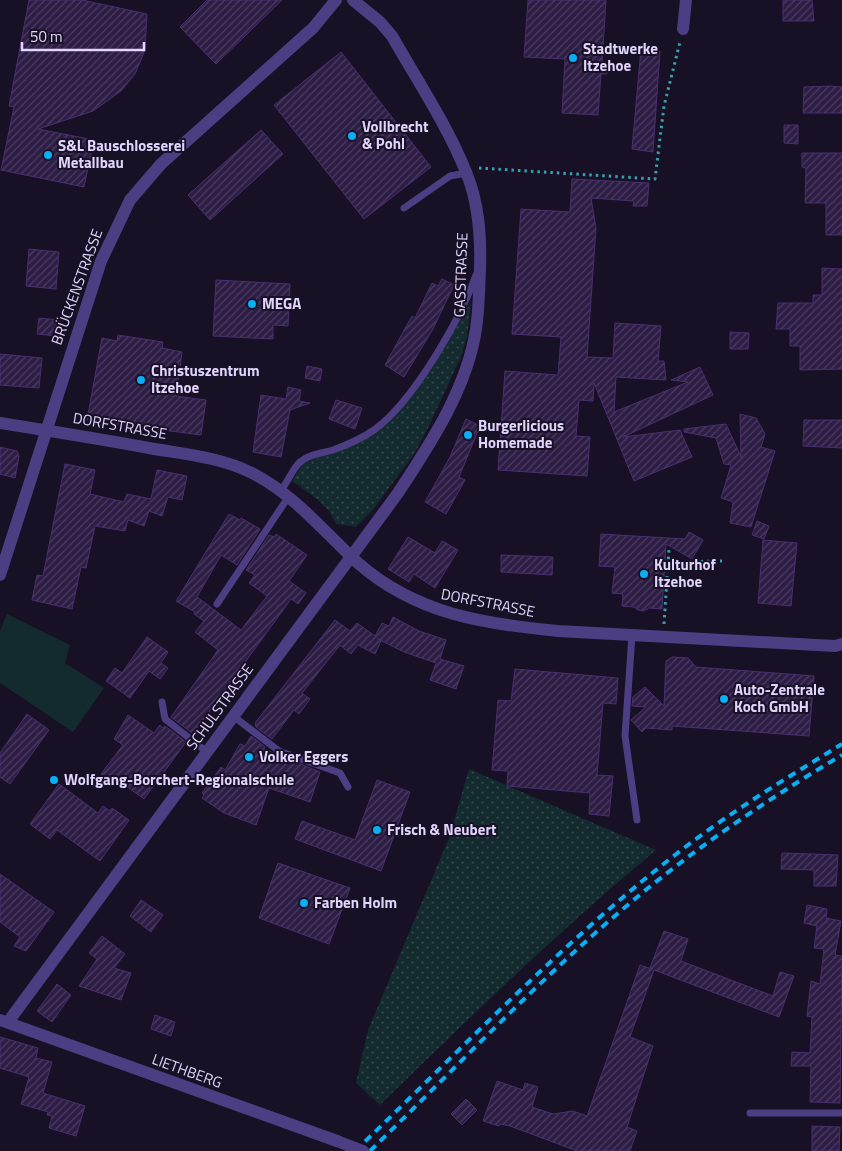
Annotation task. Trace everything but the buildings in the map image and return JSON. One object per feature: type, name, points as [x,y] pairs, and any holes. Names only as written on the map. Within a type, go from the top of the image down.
[{"type":"street","name":"BRÜCKENSTRASSE","points":[[0,574],[101,261],[130,200],[161,164],[313,28],[336,0]]},
{"type":"street","name":"GASSTRASSE","points":[[351,556],[419,462],[453,397],[476,330],[480,265],[478,214],[465,170],[392,36],[380,22],[352,0]]},
{"type":"street","points":[[683,29],[686,0]]},
{"type":"street","name":"DORFSTRASSE","points":[[0,423],[215,460],[243,469],[285,493],[351,556],[411,600],[451,614],[513,627],[835,646],[842,644]]},
{"type":"street","name":"SCHULSTRASSE","points":[[4,1021],[207,752],[351,556]]},
{"type":"street","name":"LIETHBERG","points":[[4,1021],[363,1151]]},
{"type":"lane","points":[[404,208],[450,176],[465,170]]},
{"type":"lane","points":[[217,604],[285,493],[300,462],[358,440],[376,429],[392,414],[420,379],[468,299],[480,265]]},
{"type":"lane","points":[[632,635],[625,736],[637,820]]},
{"type":"lane","points":[[162,702],[165,719],[207,752]]},
{"type":"lane","points":[[233,716],[279,751],[340,773],[348,787]]},
{"type":"lane","points":[[750,1112],[842,1113]]},
{"type":"path","points":[[465,170],[655,179],[664,106],[683,29]]},
{"type":"path","points":[[663,637],[669,549]]},
{"type":"path","points":[[668,562],[722,561]]},
{"type":"green space","points":[[471,302],[467,337],[461,357],[415,453],[372,511],[356,527],[336,524],[330,512],[317,499],[292,481],[303,463],[361,442],[374,434],[440,354]]},
{"type":"green space","points":[[7,614],[70,645],[65,663],[104,688],[73,732],[0,683],[0,631]]},
{"type":"green space","points":[[469,769],[656,850],[550,943],[380,1105],[356,1083],[368,1030],[449,838]]},
{"type":"railway","points":[[355,1151],[551,961],[633,889],[715,825],[842,744]]},
{"type":"railway","points":[[370,1151],[567,958],[636,898],[736,822],[842,755]]},
{"type":"place","name":"Stadtwerke Itzehoe","points":[[573,58]]},
{"type":"place","name":"Vollbrecht & Pohl","points":[[352,136]]},
{"type":"place","name":"S&L Bauschlosserei Metallbau","points":[[48,155]]},
{"type":"place","name":"MEGA","points":[[252,304]]},
{"type":"place","name":"Christuszentrum Itzehoe","points":[[141,380]]},
{"type":"place","name":"Burgerlicious Homemade","points":[[468,435]]},
{"type":"place","name":"Kulturhof Itzehoe","points":[[644,574]]},
{"type":"place","name":"Auto-Zentrale Koch GmbH","points":[[724,699]]},
{"type":"place","name":"Volker Eggers","points":[[249,757]]},
{"type":"place","name":"Wolfgang-Borchert-Regionalschule","points":[[54,780]]},
{"type":"place","name":"Frisch & Neubert","points":[[377,830]]},
{"type":"place","name":"Farben Holm","points":[[304,903]]}]
